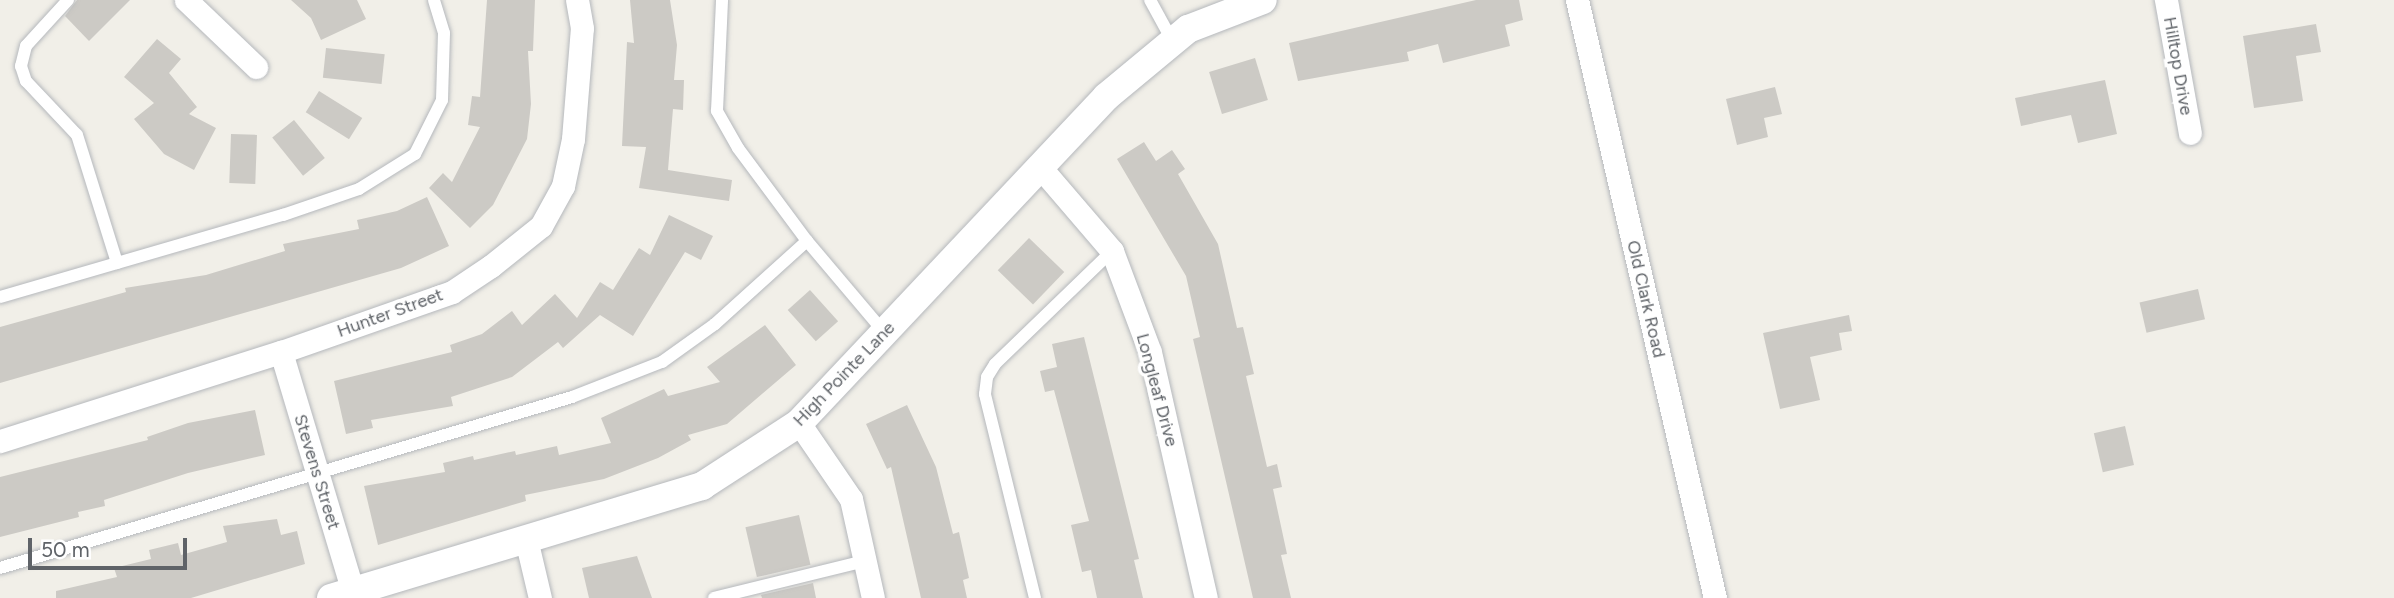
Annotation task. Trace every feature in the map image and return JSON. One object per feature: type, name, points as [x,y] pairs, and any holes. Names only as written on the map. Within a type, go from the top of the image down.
[{"type":"street","points":[[186,0],[256,67]]},
{"type":"street","name":"Hunter Street","points":[[0,441],[281,352],[452,292],[541,226],[564,186],[573,139],[582,28],[577,0]]},
{"type":"street","name":"High Pointe Lane","points":[[342,595],[702,486],[799,424],[1107,97],[1188,29],[1264,0]]},
{"type":"street","name":"Old Clark Road","points":[[1577,0],[1715,598]]},
{"type":"street","name":"Hilltop Drive","points":[[2166,0],[2190,133]]},
{"type":"street","name":"Longleaf Drive","points":[[1040,167],[1112,251],[1150,352],[1206,598]]},
{"type":"street","name":"Stevens Street","points":[[281,352],[317,472],[342,595]]},
{"type":"street","points":[[799,424],[850,499],[873,598]]},
{"type":"street","points":[[526,539],[540,598]]},
{"type":"lane","points":[[68,0],[26,46],[21,66],[26,81],[77,135],[117,263]]},
{"type":"lane","points":[[0,297],[359,189],[415,155],[442,100],[444,33],[434,0]]},
{"type":"lane","points":[[722,0],[717,111],[738,148],[807,241],[885,333]]},
{"type":"lane","points":[[1150,0],[1172,42]]},
{"type":"lane","points":[[0,568],[633,375],[715,324],[807,241]]},
{"type":"lane","points":[[1035,598],[985,394],[987,377],[995,364],[1112,251]]},
{"type":"lane","points":[[714,598],[865,561]]},
{"type":"building","points":[[77,0],[130,0],[89,41],[65,16]]},
{"type":"building","points":[[291,0],[357,0],[366,19],[321,40],[311,18]]},
{"type":"building","points":[[487,0],[535,0],[533,51],[528,51],[531,104],[527,139],[493,205],[470,228],[429,188],[443,173],[452,182],[480,127],[468,125],[472,96],[480,97]]},
{"type":"building","points":[[630,0],[670,0],[677,45],[674,80],[684,80],[683,110],[673,109],[668,170],[732,180],[729,201],[639,188],[646,147],[622,146],[627,42],[634,43]]},
{"type":"building","points":[[1476,0],[1519,0],[1523,20],[1505,25],[1510,46],[1443,63],[1438,44],[1407,52],[1409,61],[1298,81],[1289,43]]},
{"type":"building","points":[[2316,24],[2321,52],[2296,56],[2303,101],[2254,108],[2243,36]]},
{"type":"building","points":[[157,39],[181,59],[169,73],[197,107],[189,114],[216,128],[194,170],[164,154],[134,119],[154,103],[124,77]]},
{"type":"building","points":[[326,48],[385,54],[382,84],[323,78]]},
{"type":"building","points":[[1255,58],[1268,100],[1222,114],[1209,72]]},
{"type":"building","points":[[2105,80],[2117,134],[2078,143],[2071,115],[2021,126],[2015,98]]},
{"type":"building","points":[[1775,87],[1782,114],[1764,118],[1768,137],[1737,145],[1726,99]]},
{"type":"building","points":[[319,91],[362,118],[349,139],[306,112]]},
{"type":"building","points":[[294,120],[325,158],[303,176],[272,138]]},
{"type":"building","points":[[231,134],[257,135],[255,184],[229,183]]},
{"type":"building","points":[[1144,142],[1156,161],[1172,150],[1185,169],[1178,174],[1218,244],[1237,328],[1243,327],[1254,374],[1246,376],[1267,467],[1277,464],[1282,487],[1273,489],[1287,554],[1281,555],[1291,598],[1253,598],[1193,339],[1200,337],[1186,276],[1117,159]]},
{"type":"building","points":[[427,197],[449,246],[401,268],[0,383],[0,327],[126,292],[125,288],[206,275],[285,251],[283,244],[359,229],[357,220],[397,211]]},
{"type":"building","points":[[669,215],[713,236],[701,260],[685,252],[633,336],[600,315],[563,348],[558,342],[512,377],[451,397],[453,406],[371,420],[373,428],[346,434],[334,381],[452,352],[450,345],[482,334],[512,311],[522,325],[555,294],[577,318],[600,282],[613,290],[639,248],[650,255]]},
{"type":"building","points":[[1029,238],[1064,272],[1033,304],[998,270]]},
{"type":"building","points":[[2198,289],[2205,319],[2147,333],[2140,302]]},
{"type":"building","points":[[810,290],[838,321],[816,341],[788,310]]},
{"type":"building","points":[[1849,315],[1852,331],[1839,333],[1842,350],[1810,357],[1820,400],[1780,409],[1763,333]]},
{"type":"building","points":[[765,325],[796,365],[727,424],[688,435],[691,440],[658,458],[604,479],[525,495],[526,501],[378,545],[364,486],[445,472],[443,463],[473,456],[474,460],[515,451],[516,455],[557,446],[559,455],[611,443],[601,418],[664,389],[668,396],[720,382],[707,367]]},
{"type":"building","points":[[1084,337],[1139,559],[1134,560],[1143,598],[1097,598],[1091,570],[1082,572],[1071,525],[1089,521],[1054,390],[1045,392],[1040,371],[1057,367],[1052,344]]},
{"type":"building","points":[[907,405],[936,467],[953,534],[959,532],[969,578],[963,580],[967,598],[921,598],[891,467],[887,469],[866,424]]},
{"type":"building","points":[[255,410],[265,455],[188,473],[104,500],[105,506],[78,512],[79,517],[0,537],[0,477],[148,440],[147,437],[188,423]]},
{"type":"building","points":[[2125,426],[2134,465],[2103,472],[2094,433]]},
{"type":"building","points":[[799,515],[810,565],[757,577],[745,527]]},
{"type":"building","points":[[277,519],[281,535],[297,531],[305,564],[191,598],[56,598],[56,591],[117,577],[114,568],[151,559],[149,550],[178,543],[181,555],[227,542],[223,526]]},
{"type":"building","points":[[637,556],[652,598],[589,598],[582,568]]},
{"type":"building","points":[[813,583],[816,598],[762,598],[761,595]]}]
